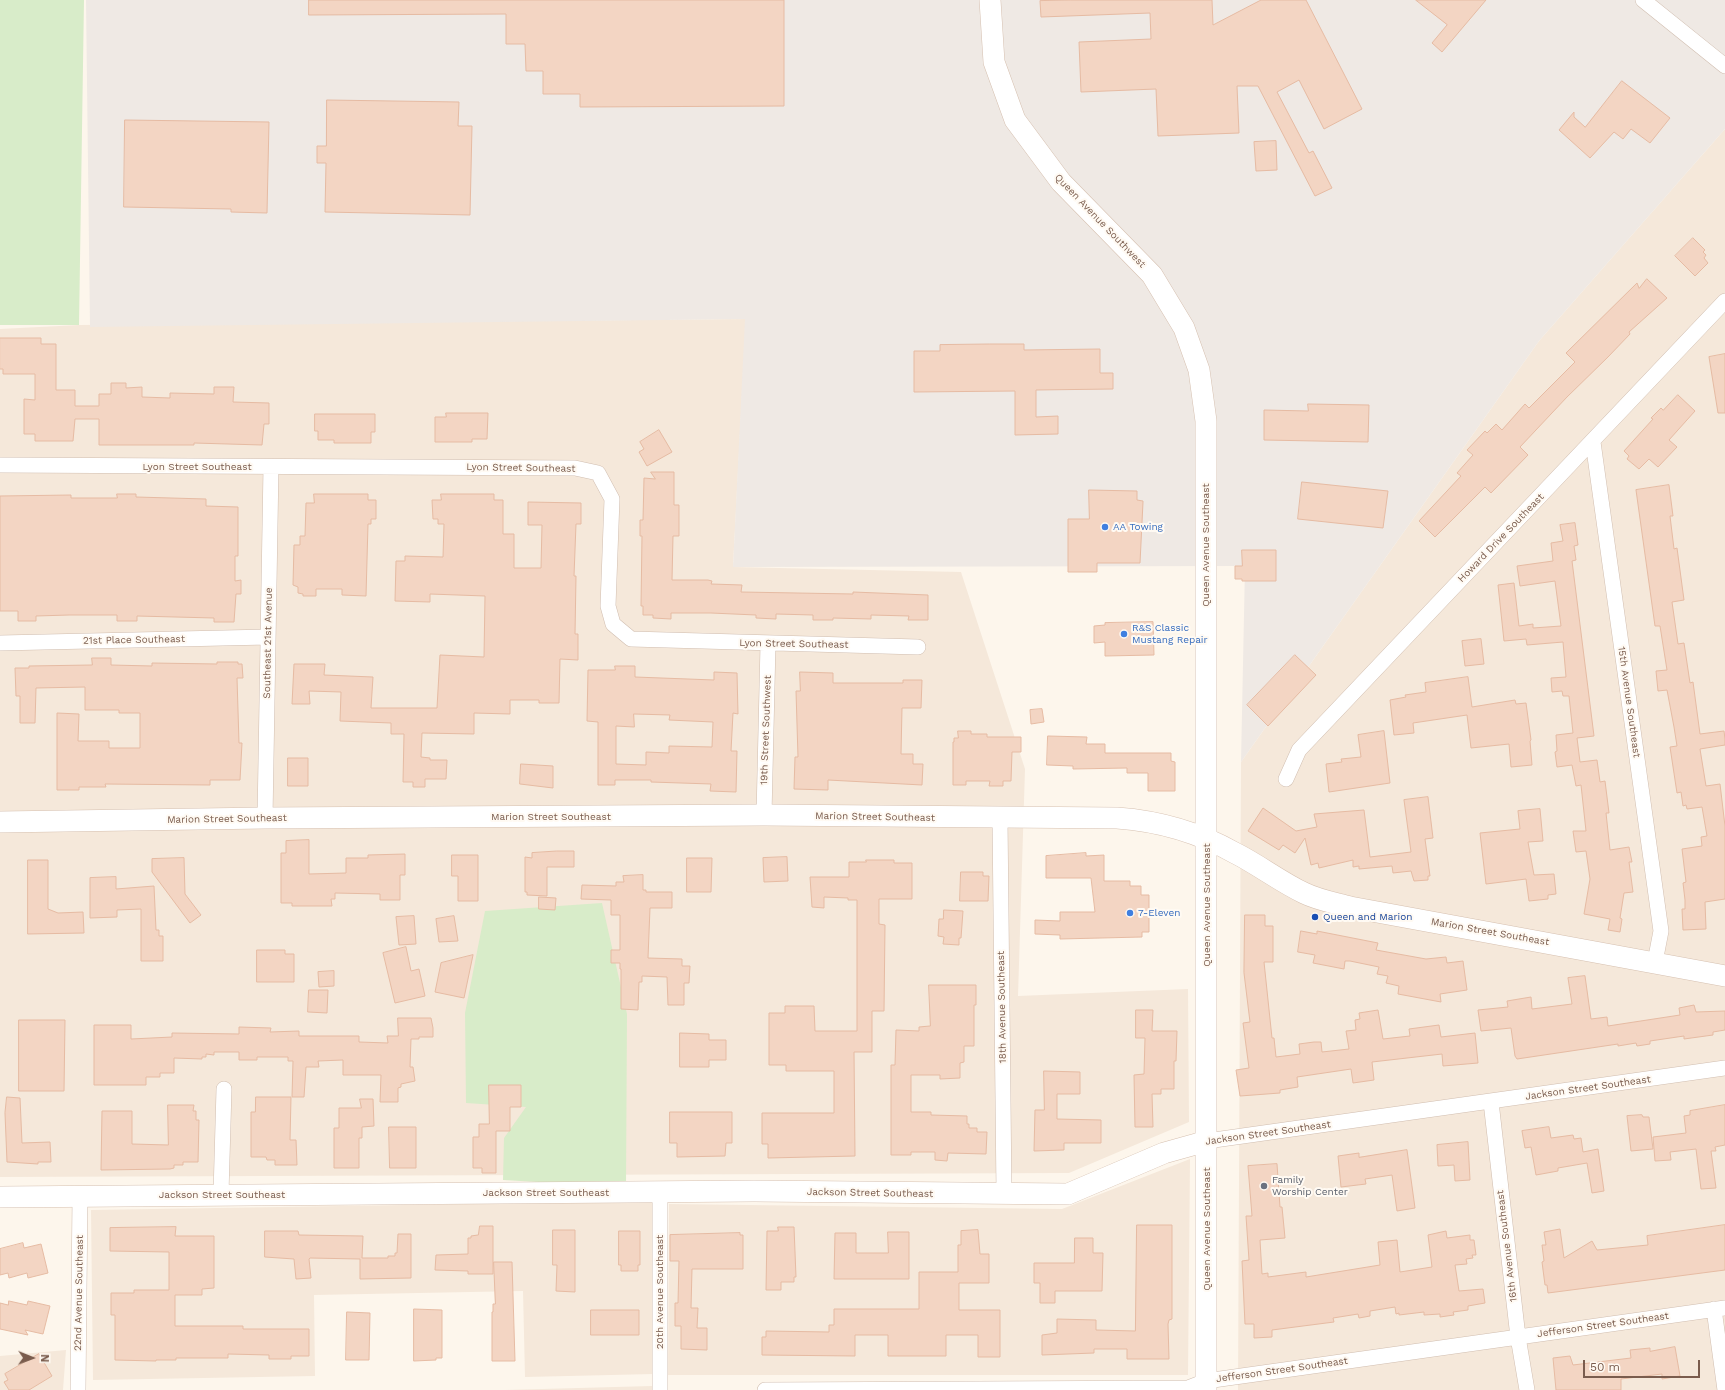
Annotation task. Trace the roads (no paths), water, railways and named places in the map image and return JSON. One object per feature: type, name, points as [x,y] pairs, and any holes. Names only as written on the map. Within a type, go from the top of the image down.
[{"type":"street","name":"Queen Avenue Southwest","points":[[990,0],[994,62],[1015,120],[1061,182],[1152,275],[1184,328],[1199,370],[1206,421]]},
{"type":"street","points":[[1643,0],[1725,66]]},
{"type":"street","name":"Howard Drive Southeast","points":[[1286,779],[1299,750],[1725,302]]},
{"type":"street","name":"Queen Avenue Southeast","points":[[1206,421],[1206,1386]]},
{"type":"street","name":"15th Avenue Southeast","points":[[1593,442],[1661,930],[1655,962]]},
{"type":"street","name":"Lyon Street Southeast","points":[[0,466],[575,468],[598,473],[612,500],[608,606],[613,624],[631,639],[918,647]]},
{"type":"street","name":"Southeast 21st Avenue","points":[[265,818],[271,467]]},
{"type":"street","name":"21st Place Southeast","points":[[0,642],[268,637]]},
{"type":"street","name":"19th Street Southwest","points":[[764,816],[768,644]]},
{"type":"street","name":"Marion Street Southeast","points":[[0,822],[265,818],[764,816],[1000,819],[1117,818],[1141,820],[1178,827],[1207,839],[1236,853],[1275,878],[1305,894],[1350,907],[1725,976]]},
{"type":"street","name":"18th Avenue Southeast","points":[[1000,819],[1004,1194]]},
{"type":"street","name":"Jackson Street Southeast","points":[[0,1197],[221,1194],[660,1193],[754,1191],[1068,1194],[1164,1153],[1207,1141],[1725,1068]]},
{"type":"street","points":[[221,1194],[224,1089]]},
{"type":"street","name":"16th Avenue Southeast","points":[[1491,1102],[1518,1337],[1526,1390]]},
{"type":"street","name":"20th Avenue Southeast","points":[[660,1193],[660,1390]]},
{"type":"street","name":"22nd Avenue Southeast","points":[[78,1390],[80,1196]]},
{"type":"street","points":[[1719,1309],[1725,1390]]},
{"type":"street","name":"Jefferson Street Southeast","points":[[765,1390],[1188,1388],[1518,1337],[1719,1309]]},
{"type":"place","name":"AA Towing","points":[[1105,527]]},
{"type":"place","name":"R&S Classic Mustang Repair","points":[[1124,634]]},
{"type":"place","name":"7-Eleven","points":[[1130,913]]},
{"type":"place","name":"Queen and Marion","points":[[1315,917]]},
{"type":"place","name":"Family Worship Center","points":[[1264,1186]]}]
